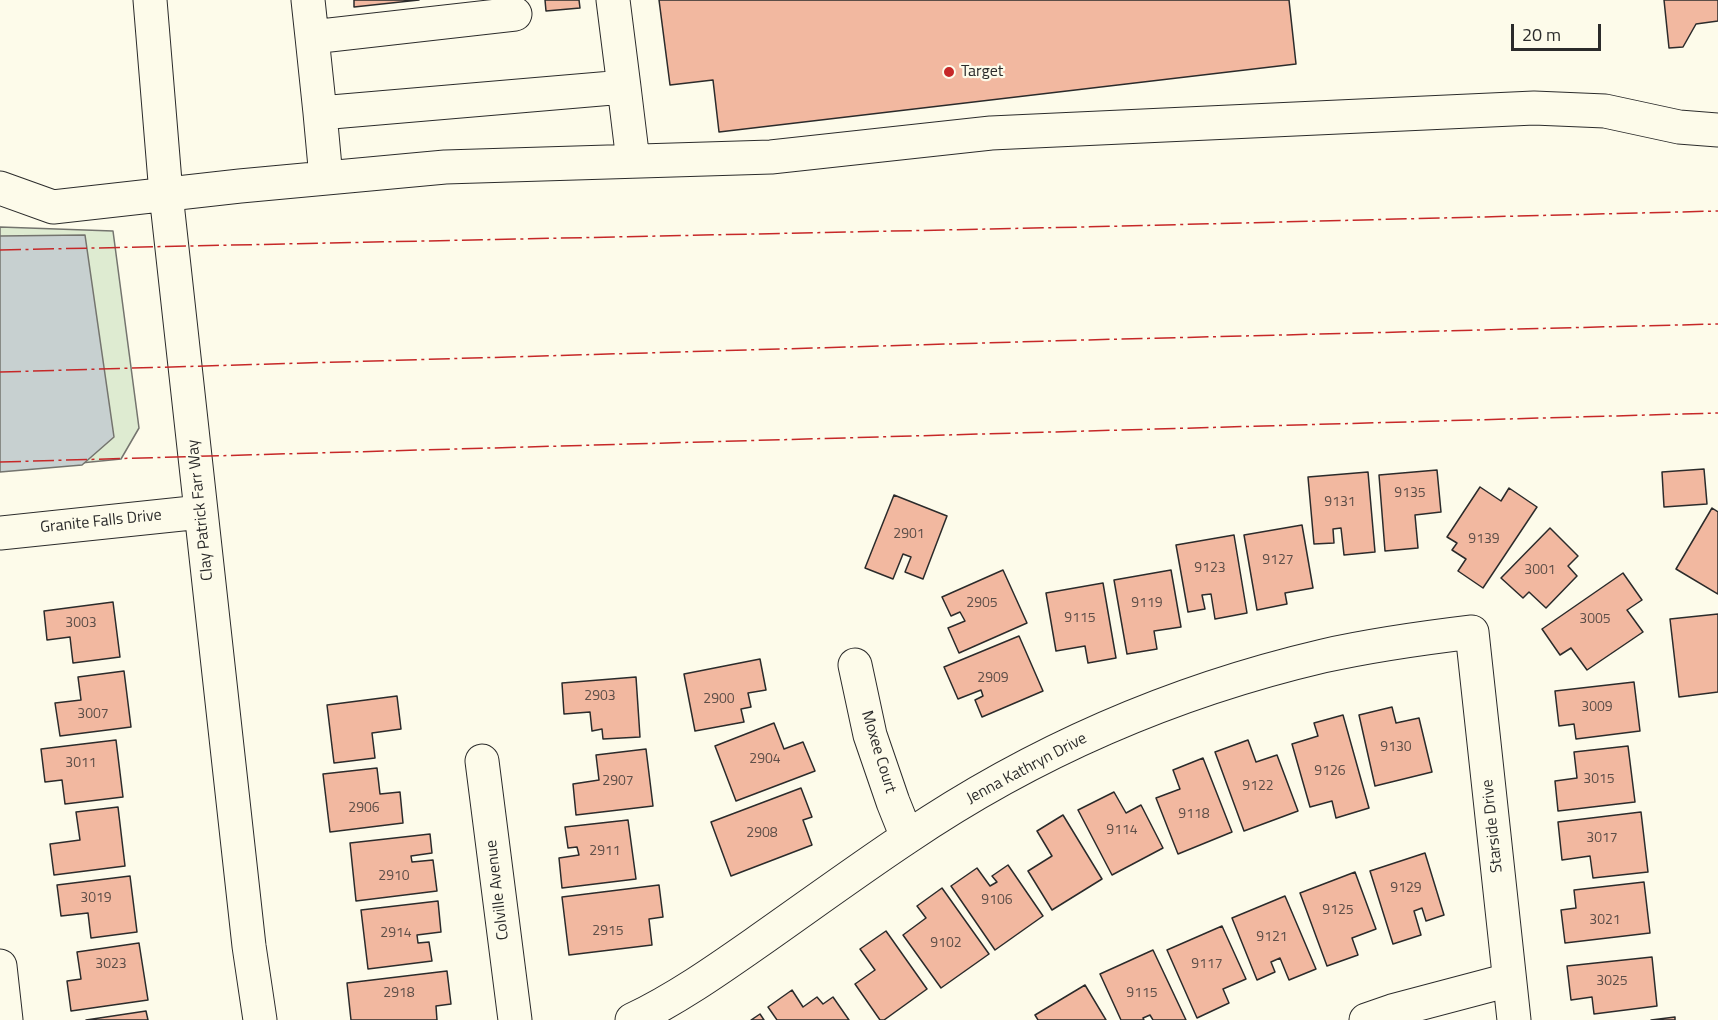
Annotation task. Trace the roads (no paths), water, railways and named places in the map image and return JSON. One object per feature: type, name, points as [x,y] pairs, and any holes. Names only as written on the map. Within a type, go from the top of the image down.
[{"type":"street","name":"Clay Patrick Farr Way","points":[[150,0],[166,194],[249,946],[260,1020]]},
{"type":"street","points":[[308,0],[326,178]]},
{"type":"street","points":[[613,0],[633,161]]},
{"type":"street","points":[[312,37],[515,14]]},
{"type":"street","points":[[320,113],[624,87]]},
{"type":"street","points":[[0,188],[53,207],[445,166],[771,157],[991,133],[1534,108],[1605,111],[1679,127],[1718,130]]},
{"type":"street","name":"Granite Falls Drive","points":[[0,533],[201,512]]},
{"type":"street","name":"Jenna Kathryn Drive","points":[[632,1020],[697,984],[908,837],[985,788],[1061,748],[1140,713],[1220,684],[1324,656],[1408,640],[1472,632]]},
{"type":"street","name":"Starside Drive","points":[[1472,632],[1514,1020]]},
{"type":"street","name":"Moxee Court","points":[[855,665],[870,735],[893,802],[908,837]]},
{"type":"street","name":"Colville Avenue","points":[[482,760],[515,1020]]},
{"type":"street","points":[[0,966],[6,1020]]},
{"type":"street","points":[[1366,1020],[1509,980]]},
{"type":"place","name":"Target","points":[[949,72]]}]
